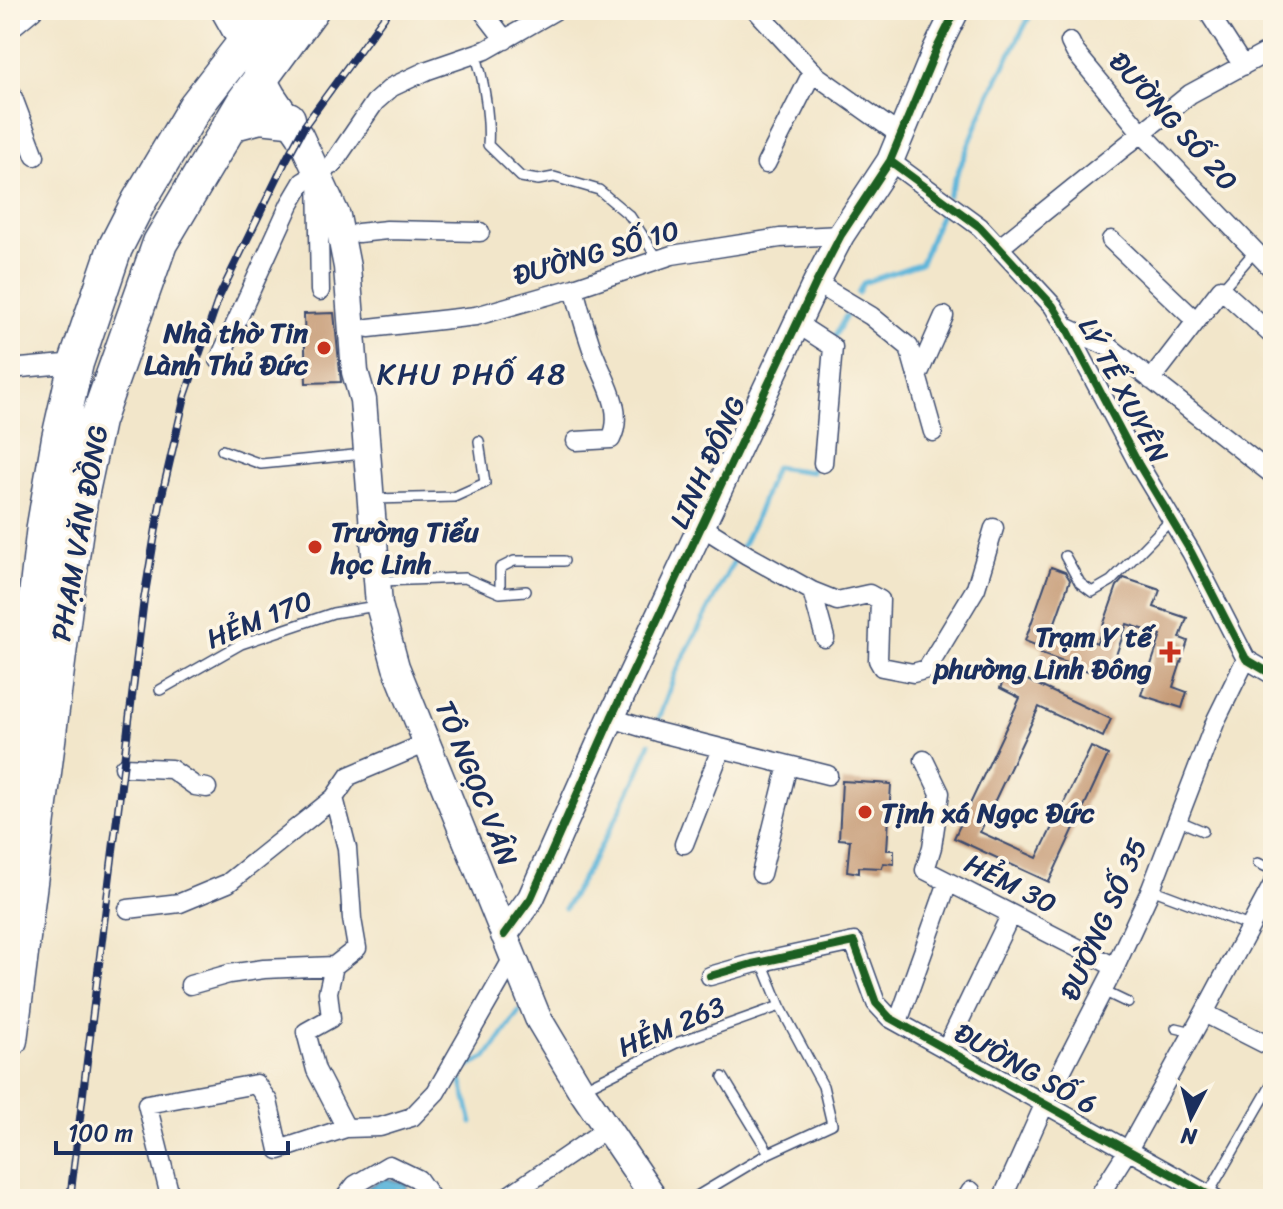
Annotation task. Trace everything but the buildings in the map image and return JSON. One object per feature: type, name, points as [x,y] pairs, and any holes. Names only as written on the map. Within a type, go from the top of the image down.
[{"type":"highway","name":"PHẠM VĂN ĐỒNG","points":[[10,1040],[66,599],[80,501],[97,421],[160,243],[230,124],[269,34]]},
{"type":"highway","name":"PHẠM VĂN ĐỒNG","points":[[10,824],[16,669],[76,363],[115,248],[139,201],[195,107],[269,34]]},
{"type":"highway","points":[[230,124],[260,116],[288,119]]},
{"type":"main road","name":"TÔ NGỌC VÂN","points":[[224,10],[269,34],[288,119],[347,193],[358,233],[369,328],[370,363],[363,400]]},
{"type":"main road","name":"LINH ĐÔNG","points":[[508,947],[611,718],[796,323],[841,235],[890,161],[951,12]]},
{"type":"main road","name":"TÔ NGỌC VÂN","points":[[269,34],[280,86],[325,169],[337,216],[347,267],[355,372],[363,400],[378,593],[396,667],[538,1018],[581,1090],[655,1199]]},
{"type":"street","points":[[10,29],[33,10]]},
{"type":"street","points":[[482,10],[505,40]]},
{"type":"street","points":[[219,360],[303,182],[325,169],[375,102],[392,87],[505,40],[556,10]]},
{"type":"street","points":[[756,10],[813,71],[900,135]]},
{"type":"street","points":[[1207,10],[1243,66]]},
{"type":"street","name":"ĐƯỜNG SỐ 20","points":[[1070,42],[1142,133],[1273,270]]},
{"type":"street","points":[[999,248],[1190,94],[1273,49]]},
{"type":"street","points":[[766,164],[813,71]]},
{"type":"street","points":[[10,90],[35,156]]},
{"type":"street","name":"LÝ TẾ XUYÊN","points":[[890,161],[980,227],[1053,306],[1139,465],[1191,552],[1246,659]]},
{"type":"street","points":[[320,291],[325,169]]},
{"type":"street","points":[[358,233],[387,230],[480,232]]},
{"type":"street","name":"ĐƯỜNG SỐ 10","points":[[369,328],[476,316],[672,255],[780,238],[841,235]]},
{"type":"street","points":[[1111,240],[1196,321]]},
{"type":"street","points":[[816,283],[871,316],[909,347],[933,432]]},
{"type":"street","points":[[574,288],[591,347],[612,393],[616,429],[611,439],[576,441]]},
{"type":"street","points":[[1151,380],[1222,289],[1273,336]]},
{"type":"street","points":[[918,375],[944,316]]},
{"type":"street","points":[[796,323],[829,345],[823,463]]},
{"type":"street","points":[[1066,327],[1111,348],[1273,475]]},
{"type":"street","points":[[10,369],[76,363]]},
{"type":"street","points":[[701,526],[812,591],[837,601],[869,594],[880,600],[878,660],[882,667],[913,673],[927,669],[976,588],[994,528]]},
{"type":"street","points":[[812,591],[825,638]]},
{"type":"street","points":[[1246,659],[1273,675]]},
{"type":"street","name":"ĐƯỜNG SỐ 35","points":[[1002,1199],[1045,1103],[1151,889],[1216,720],[1246,659]]},
{"type":"street","points":[[611,718],[828,775]]},
{"type":"street","points":[[128,909],[180,903],[228,883],[334,798],[349,776],[427,743]]},
{"type":"street","points":[[684,844],[721,749]]},
{"type":"street","name":"HẺM 30","points":[[924,760],[940,793],[932,847],[925,870],[1115,967]]},
{"type":"street","points":[[761,874],[788,765]]},
{"type":"street","points":[[124,767],[171,769],[195,786],[207,788]]},
{"type":"street","points":[[190,985],[229,974],[264,969],[334,966],[357,948],[347,848],[334,798]]},
{"type":"street","points":[[898,1022],[948,882]]},
{"type":"street","points":[[1097,1199],[1128,1150],[1184,1030],[1204,1013],[1273,884]]},
{"type":"street","points":[[946,1049],[1011,914]]},
{"type":"street","name":"ĐƯỜNG SỐ 6","points":[[762,961],[854,942],[876,1003],[898,1022],[1210,1198]]},
{"type":"street","points":[[168,1188],[147,1104],[256,1084],[268,1101],[279,1150],[346,1128],[380,1127],[412,1117],[436,1092],[508,947]]},
{"type":"street","points":[[710,976],[762,961]]},
{"type":"street","points":[[334,966],[328,992],[331,1018],[306,1032],[316,1070],[346,1128]]},
{"type":"street","points":[[1204,1013],[1273,1048]]},
{"type":"street","points":[[504,1199],[608,1128]]},
{"type":"street","points":[[344,1199],[355,1185],[389,1165],[418,1179],[432,1199]]},
{"type":"lane","points":[[475,54],[483,75],[490,133],[488,145],[496,155],[521,177],[538,180],[554,177],[599,190],[630,216],[658,259]]},
{"type":"lane","points":[[1222,289],[1255,251]]},
{"type":"lane","points":[[371,499],[454,497],[485,483],[479,441]]},
{"type":"lane","points":[[222,450],[261,464],[368,454]]},
{"type":"lane","points":[[1065,556],[1080,583],[1092,592],[1111,581],[1171,520]]},
{"type":"lane","points":[[526,591],[500,593],[500,568],[514,561],[564,561]]},
{"type":"lane","name":"HẺM 170","points":[[160,690],[241,644],[333,613],[378,593],[465,578],[500,593]]},
{"type":"lane","points":[[1177,820],[1203,831]]},
{"type":"lane","points":[[1258,863],[1273,870]]},
{"type":"lane","points":[[1151,889],[1252,927]]},
{"type":"lane","points":[[692,1199],[769,1153],[832,1124],[823,1086],[780,1006],[762,961]]},
{"type":"lane","points":[[1103,991],[1128,1003]]},
{"type":"lane","name":"HẺM 263","points":[[581,1090],[676,1043],[780,1006]]},
{"type":"lane","points":[[723,1077],[769,1153]]},
{"type":"lane","points":[[1210,1198],[1273,1082]]},
{"type":"water","points":[[386,1178],[407,1184],[406,1199],[357,1199],[369,1186]]},
{"type":"waterway","points":[[948,196],[990,93],[1033,10]]},
{"type":"waterway","points":[[858,293],[863,283],[921,263],[944,206]]},
{"type":"waterway","points":[[832,341],[846,316]]},
{"type":"waterway","points":[[742,546],[775,467],[812,472],[818,421]]},
{"type":"waterway","points":[[659,719],[675,674],[737,555]]},
{"type":"waterway","points":[[565,908],[622,807],[650,743]]},
{"type":"waterway","points":[[472,1123],[459,1071],[486,1058],[519,1011]]},
{"type":"railway","points":[[70,1199],[144,599],[161,499],[185,396],[219,297],[286,160],[305,125],[389,10]]},
{"type":"cycle path","points":[[504,935],[531,898],[611,718],[816,283],[841,235],[890,161],[956,10]]},
{"type":"cycle path","points":[[890,161],[980,227],[1053,306],[1139,465],[1191,552],[1246,659],[1273,675]]},
{"type":"cycle path","points":[[710,976],[854,942],[876,1003],[890,1018],[1216,1199]]},
{"type":"place","name":"Nhà thờ Tin Lành Thủ Đức","points":[[324,348]]},
{"type":"place","name":"Trường Tiểu học Linh","points":[[315,547]]},
{"type":"place","name":"Trạm Y tế phường Linh Đông","points":[[1170,652]]},
{"type":"place","name":"Tịnh xá Ngọc Đức","points":[[865,812]]},
{"type":"district","name":"KHU PHỐ 48","points":[[472,374]]}]
